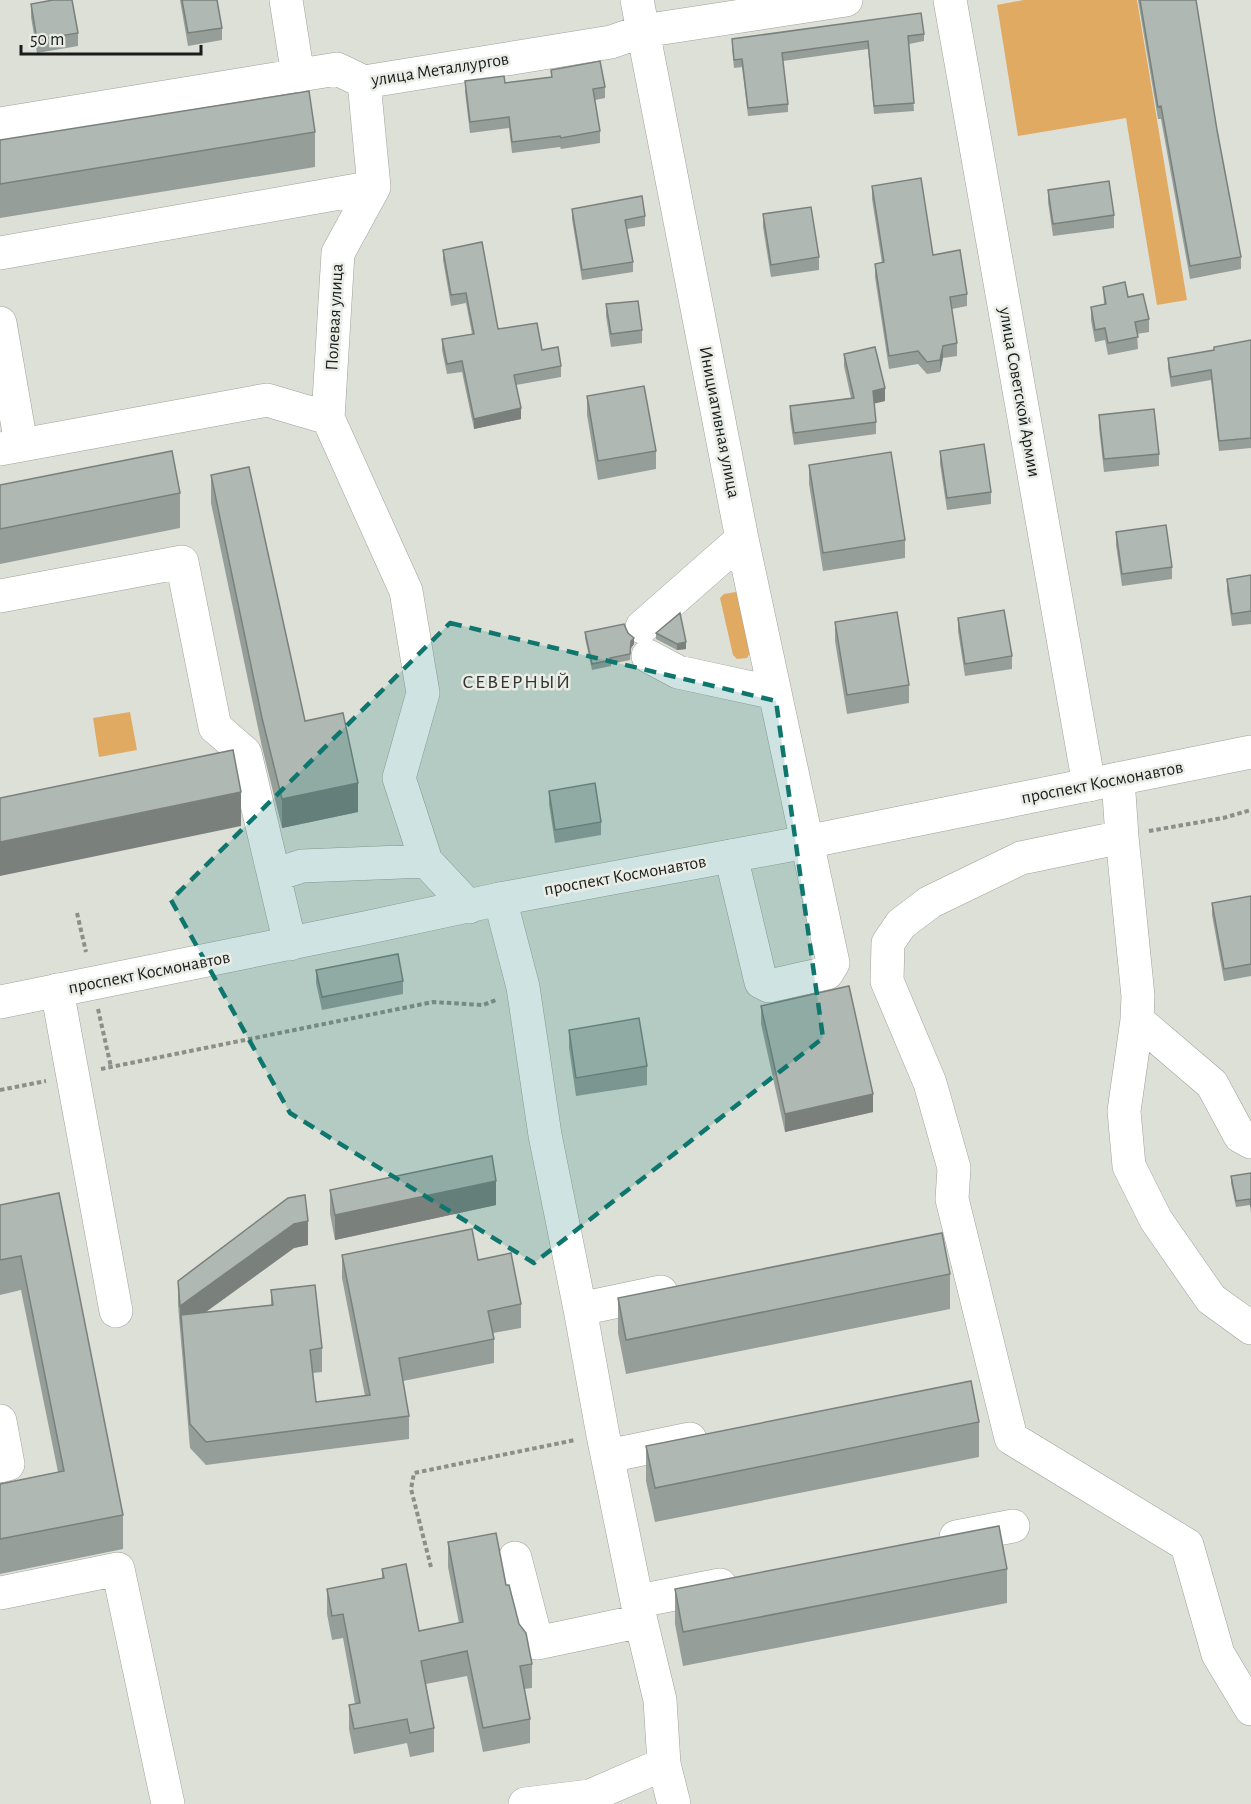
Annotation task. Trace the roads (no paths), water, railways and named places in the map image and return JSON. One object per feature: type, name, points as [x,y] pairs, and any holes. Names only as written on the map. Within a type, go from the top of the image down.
[{"type":"street","points":[[286,0],[298,76]]},
{"type":"street","name":"Инициативная улица","points":[[637,0],[742,539],[833,963],[831,969],[822,975],[770,986],[759,980],[731,856]]},
{"type":"street","name":"улица Металлургов","points":[[0,124],[337,69],[364,82],[611,42],[643,32],[846,0]]},
{"type":"street","name":"улица Советской Армии","points":[[950,0],[1104,782],[1122,837],[1138,996],[1137,1020],[1124,1111],[1129,1166],[1156,1220],[1211,1299],[1251,1328]]},
{"type":"street","points":[[0,253],[374,187],[364,82]]},
{"type":"street","name":"Полевая улица","points":[[328,418],[338,254],[374,187]]},
{"type":"street","points":[[0,323],[10,446],[267,400],[328,418],[406,591],[423,693],[399,778],[426,861],[469,907]]},
{"type":"street","points":[[742,539],[645,641],[678,672],[775,693]]},
{"type":"street","points":[[0,596],[182,562],[214,727],[245,753],[290,944]]},
{"type":"street","name":"проспект Космонавтов","points":[[0,1002],[469,907],[500,898],[806,842],[1251,752]]},
{"type":"street","points":[[210,760],[245,753]]},
{"type":"street","points":[[1122,837],[1021,858],[930,903],[901,924],[888,943],[887,981],[930,1083],[954,1168],[952,1198],[1011,1438],[1187,1545],[1218,1654],[1251,1709]]},
{"type":"street","points":[[274,875],[302,866],[426,861]]},
{"type":"street","points":[[500,898],[522,987],[545,1135],[605,1445],[660,1700],[664,1764],[674,1804]]},
{"type":"street","points":[[57,990],[116,1311]]},
{"type":"street","points":[[1137,1020],[1212,1084],[1240,1136],[1251,1142]]},
{"type":"street","points":[[580,1309],[694,1286]]},
{"type":"street","points":[[0,1421],[8,1464],[0,1466]]},
{"type":"street","points":[[605,1445],[713,1434]]},
{"type":"street","points":[[931,1542],[1013,1526]]},
{"type":"street","points":[[514,1558],[537,1643],[744,1580]]},
{"type":"street","points":[[0,1593],[118,1569],[168,1804]]},
{"type":"street","points":[[525,1804],[590,1796],[664,1764]]},
{"type":"district","name":"СЕВЕРНЫЙ","points":[[517,681]]}]
